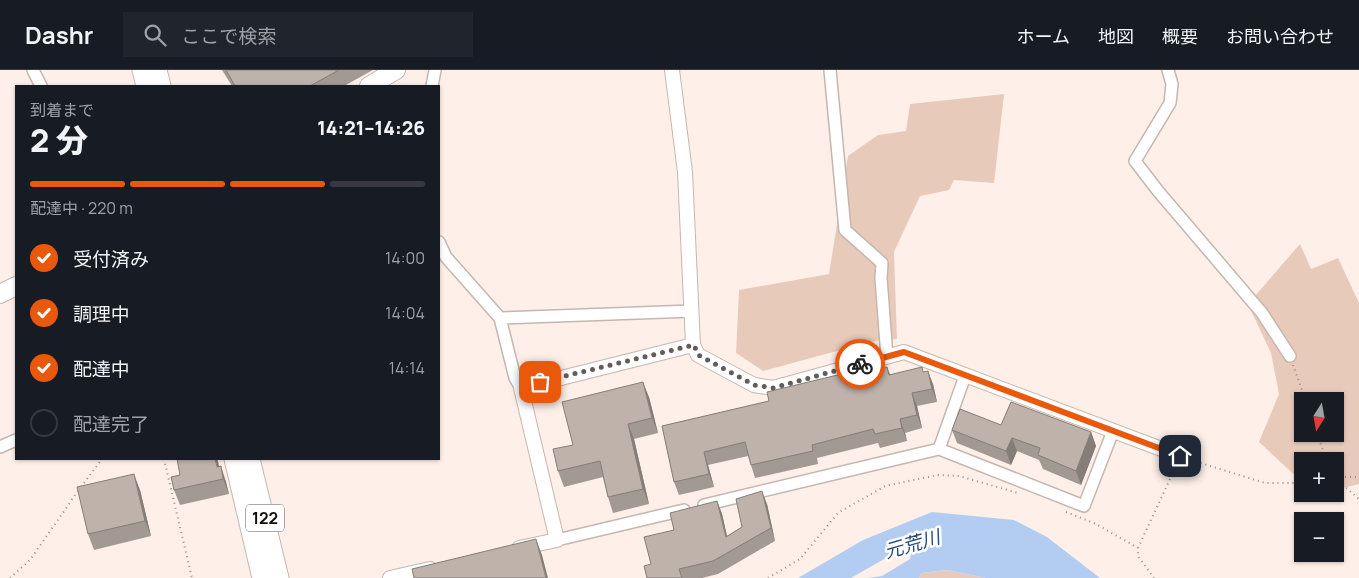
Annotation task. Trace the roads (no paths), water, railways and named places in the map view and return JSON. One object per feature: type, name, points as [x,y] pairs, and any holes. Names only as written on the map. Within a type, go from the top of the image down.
[{"type":"highway","points":[[142,70],[146,85]]},
{"type":"highway","points":[[157,70],[161,85]]},
{"type":"highway","name":"122","points":[[234,460],[262,578]]},
{"type":"highway","name":"122","points":[[250,460],[279,578]]},
{"type":"main road","points":[[371,85],[396,70]]},
{"type":"main road","points":[[0,294],[15,286]]},
{"type":"street","points":[[33,70],[41,85]]},
{"type":"street","points":[[432,85],[436,70]]},
{"type":"street","points":[[672,70],[685,172],[694,345],[698,355],[754,385],[773,388],[904,352],[1180,456]]},
{"type":"street","points":[[830,70],[845,230],[882,263],[881,278],[887,357]]},
{"type":"street","points":[[1168,70],[1172,84],[1170,103],[1135,161],[1158,191],[1262,313],[1290,356]]},
{"type":"street","points":[[442,259],[500,318],[515,378],[522,388],[556,540]]},
{"type":"street","points":[[500,318],[692,312]]},
{"type":"street","points":[[522,388],[694,345]]},
{"type":"street","points":[[939,449],[965,376]]},
{"type":"street","points":[[508,551],[939,449],[1084,506],[1113,431]]},
{"type":"street","points":[[0,447],[15,440]]},
{"type":"street","points":[[390,578],[443,566]]},
{"type":"water","name":"元荒川","points":[[932,512],[1014,520],[1047,537],[1100,578],[986,578],[947,570],[921,573],[919,578],[867,578],[882,576],[910,559],[912,550],[905,547],[851,578],[798,578],[863,540]]}]
